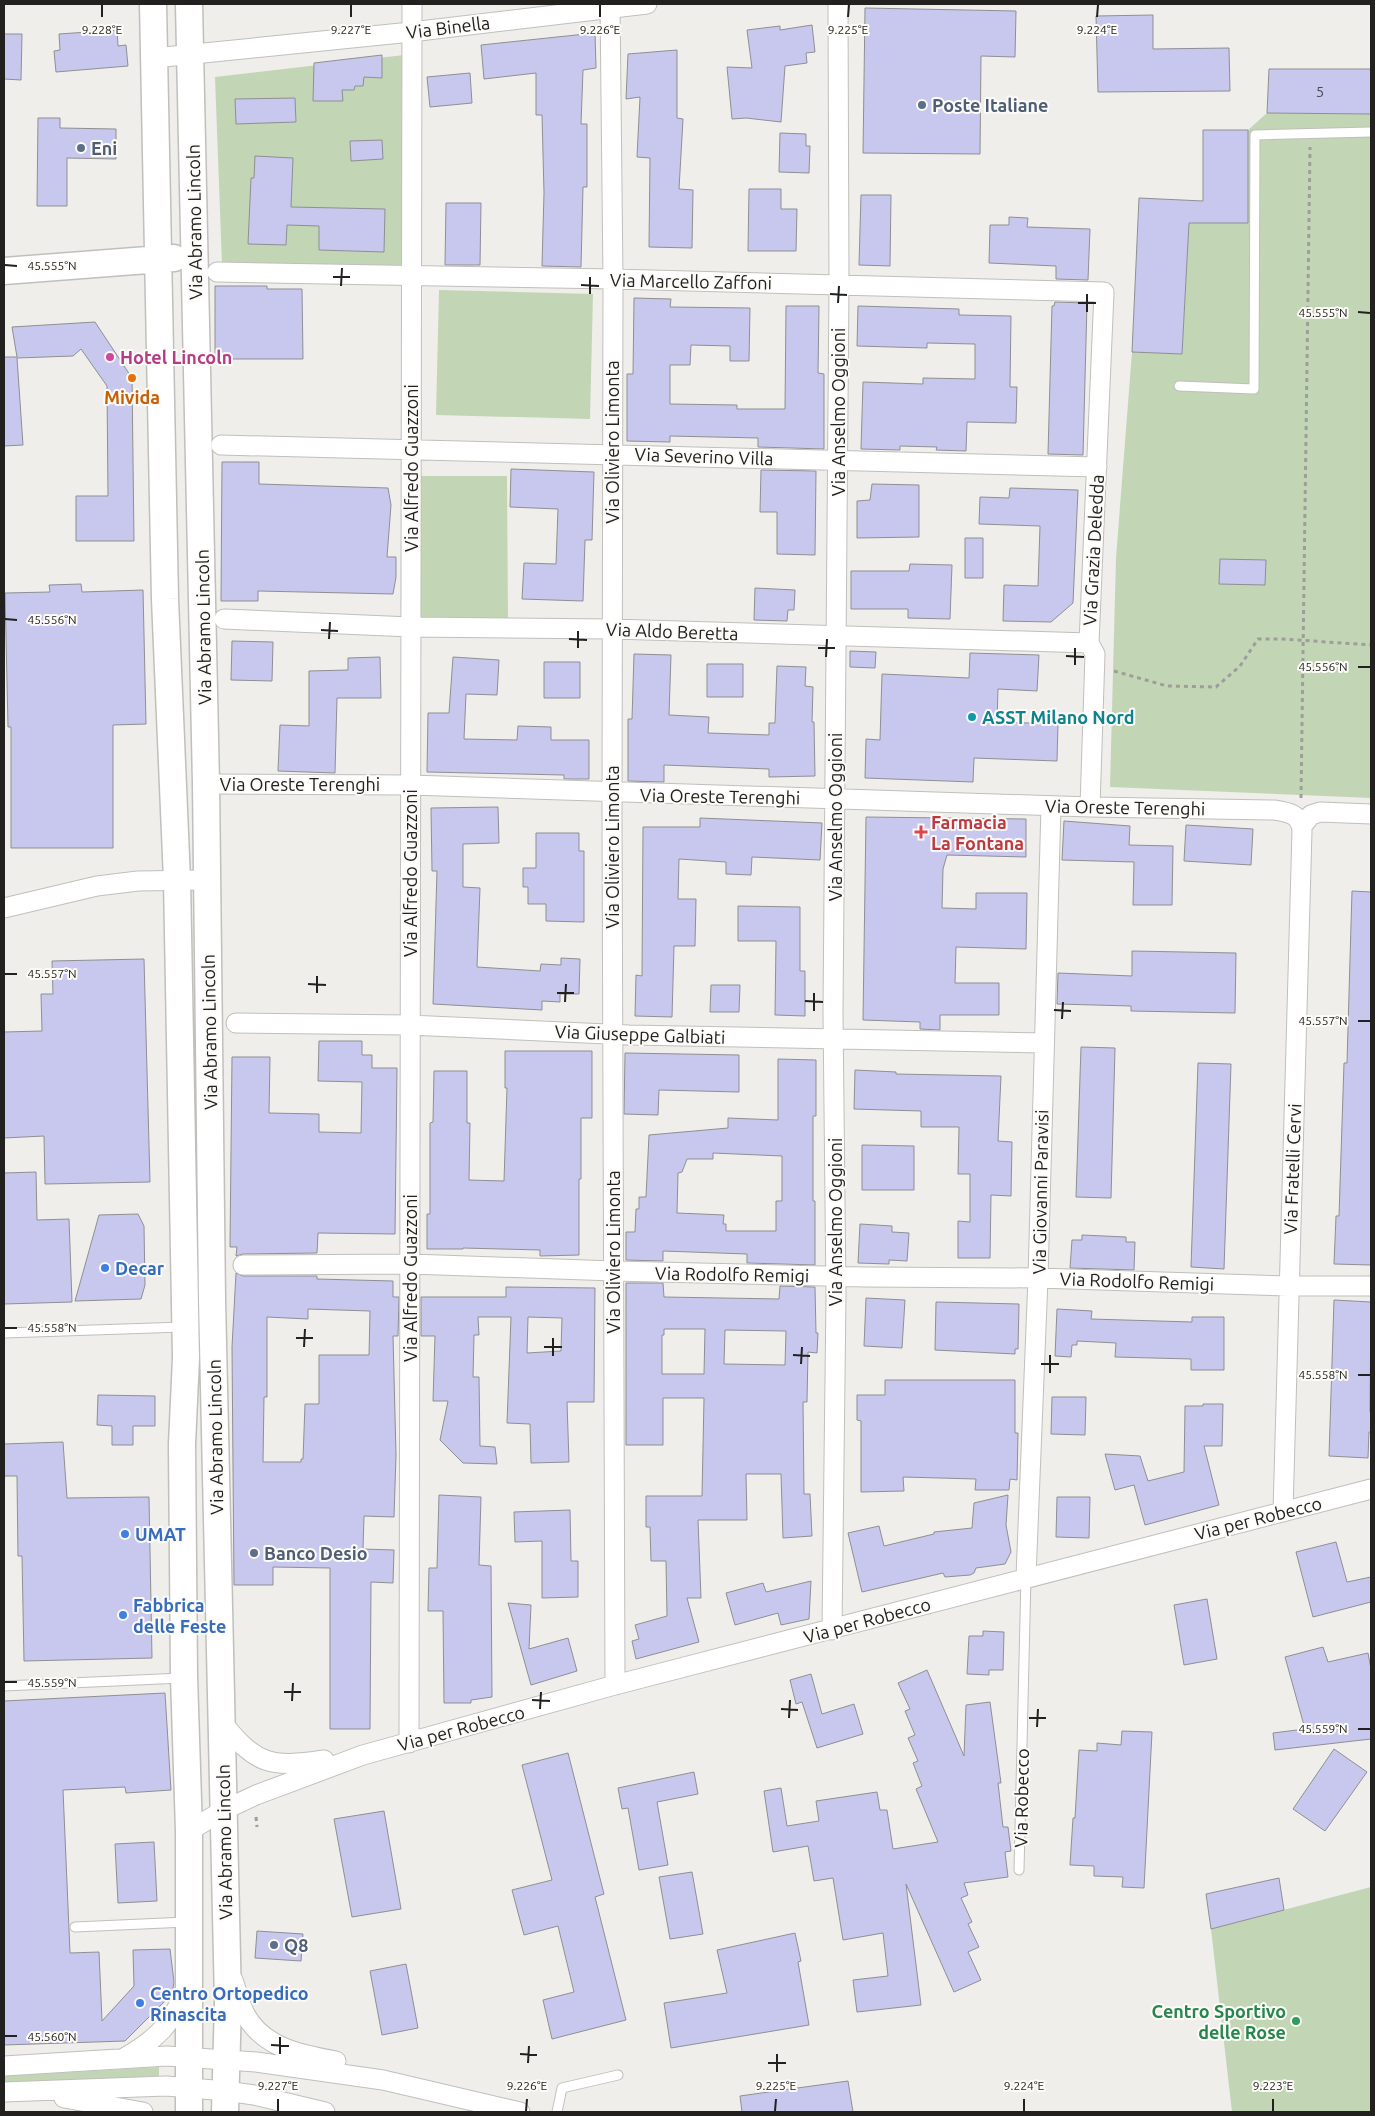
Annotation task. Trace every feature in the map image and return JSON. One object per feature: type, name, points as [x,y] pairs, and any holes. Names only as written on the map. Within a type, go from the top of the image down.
[{"type":"main road","name":"Via Abramo Lincoln","points":[[153,4],[167,659],[177,880],[186,1358],[182,1444],[184,1678],[190,1922],[191,2030],[189,2100]]},
{"type":"main road","name":"Via Abramo Lincoln","points":[[189,4],[206,784],[212,1310],[227,1965],[226,2102]]},
{"type":"main road","points":[[4,271],[158,258],[195,257]]},
{"type":"main road","points":[[167,659],[179,682],[184,755],[206,784]]},
{"type":"street","name":"Via Alfredo Guazzoni","points":[[409,1743],[412,4]]},
{"type":"street","name":"Via Binella","points":[[154,58],[412,32],[611,6],[646,4]]},
{"type":"street","name":"Via Anselmo Oggioni","points":[[832,1630],[836,1276],[834,1039],[839,285],[838,4]]},
{"type":"street","name":"Via Oliviero Limonta","points":[[611,6],[615,1685]]},
{"type":"street","name":"Via Marcello Zaffoni","points":[[217,272],[613,279],[1104,292]]},
{"type":"street","name":"Via Grazia Deledda","points":[[1090,808],[1095,654],[1089,643],[1104,292]]},
{"type":"street","name":"Via Severino Villa","points":[[221,444],[411,451],[612,453],[1097,467]]},
{"type":"street","name":"Via Aldo Beretta","points":[[224,619],[411,627],[612,628],[1089,643]]},
{"type":"street","name":"Via Oreste Terenghi","points":[[206,784],[411,785],[1090,808],[1274,810],[1293,814],[1302,826]]},
{"type":"street","name":"Via Giovanni Paravisi","points":[[1026,1577],[1038,1278],[1051,806]]},
{"type":"street","points":[[1302,826],[1311,815],[1320,812],[1371,814]]},
{"type":"street","name":"Via Fratelli Cervi","points":[[1283,1512],[1302,826]]},
{"type":"street","points":[[4,908],[97,886],[138,881],[206,880]]},
{"type":"street","name":"Via Giuseppe Galbiati","points":[[236,1023],[409,1025],[612,1034],[1044,1043]]},
{"type":"street","name":"Via Rodolfo Remigi","points":[[242,1265],[411,1264],[614,1271],[1038,1278],[1289,1286],[1371,1286]]},
{"type":"street","name":"Via per Robecco","points":[[189,1831],[224,1810],[289,1781],[363,1755],[615,1685],[1371,1489]]},
{"type":"street","name":"Via per Robecco","points":[[221,1721],[238,1741],[257,1758],[278,1763],[295,1764],[363,1755]]},
{"type":"street","points":[[227,1965],[245,2014],[257,2030],[278,2046],[295,2054],[359,2065],[383,2080]]},
{"type":"street","points":[[120,2060],[145,2046],[162,2030],[176,2013],[190,1976]]},
{"type":"street","points":[[4,2066],[167,2056],[256,2062],[383,2080],[520,2112]]},
{"type":"street","points":[[4,2092],[166,2086],[189,2100],[325,2112]]},
{"type":"street","points":[[25,2091],[143,2112]]},
{"type":"lane","points":[[1178,386],[1254,389],[1256,135],[1371,132]]},
{"type":"lane","points":[[4,1333],[185,1327]]},
{"type":"lane","name":"Via Robecco","points":[[1019,1870],[1026,1577]]},
{"type":"lane","points":[[4,1686],[184,1678]]},
{"type":"lane","points":[[75,1927],[190,1922]]},
{"type":"lane","points":[[557,2112],[562,2088],[618,2075]]},
{"type":"path","points":[[1302,799],[1310,134]]},
{"type":"path","points":[[1094,667],[1167,686],[1216,687],[1240,666],[1258,639],[1371,645]]},
{"type":"green space","points":[[404,55],[405,269],[222,264],[215,77]]},
{"type":"green space","points":[[1267,113],[1371,114],[1371,798],[1110,787],[1116,558],[1132,352],[1182,354],[1189,223],[1248,223],[1248,130]]},
{"type":"green space","points":[[439,290],[593,294],[590,419],[436,415]]},
{"type":"green space","points":[[421,476],[507,476],[508,622],[421,622]]},
{"type":"green space","name":"Centro Sportivo delle Rose","points":[[1371,1887],[1371,2112],[1232,2112],[1211,1929]]},
{"type":"green space","points":[[159,2067],[159,2076],[4,2085],[4,2076]]},
{"type":"building","name":"Poste Italiane","points":[[865,8],[1016,11],[1015,57],[981,56],[980,154],[863,153]]},
{"type":"building","points":[[1153,15],[1153,49],[1229,48],[1230,91],[1098,92],[1096,16]]},
{"type":"building","points":[[812,25],[815,52],[806,53],[807,63],[785,66],[781,122],[746,118],[732,119],[727,67],[752,68],[747,30],[780,26],[780,30]]},
{"type":"building","points":[[117,30],[118,46],[126,45],[128,66],[56,72],[54,51],[60,50],[59,34]]},
{"type":"building","points":[[595,33],[596,68],[583,70],[581,124],[587,124],[587,187],[583,187],[581,267],[542,266],[544,193],[542,115],[536,115],[536,73],[484,79],[481,45]]},
{"type":"building","points":[[4,34],[22,34],[21,80],[4,79]]},
{"type":"building","points":[[677,50],[677,118],[683,119],[679,189],[693,190],[692,248],[649,247],[650,158],[637,157],[640,97],[626,99],[628,54]]},
{"type":"building","points":[[382,55],[382,78],[364,77],[363,86],[355,86],[354,90],[342,90],[343,101],[313,101],[314,63]]},
{"type":"building","points":[[1269,69],[1371,69],[1371,114],[1267,113]]},
{"type":"building","points":[[470,73],[472,103],[430,107],[427,77]]},
{"type":"building","points":[[295,98],[296,122],[236,124],[235,99]]},
{"type":"building","points":[[38,118],[60,118],[60,128],[116,129],[116,159],[67,158],[67,206],[37,206]]},
{"type":"building","points":[[1203,130],[1248,130],[1248,223],[1189,223],[1182,354],[1132,352],[1139,198],[1203,201]]},
{"type":"building","points":[[780,133],[806,134],[806,146],[810,146],[809,173],[779,172]]},
{"type":"building","points":[[382,140],[383,159],[351,161],[350,141]]},
{"type":"building","points":[[255,156],[293,158],[291,207],[385,209],[384,252],[319,250],[319,226],[287,225],[286,245],[248,244],[251,178],[254,178]]},
{"type":"building","points":[[749,189],[781,189],[781,209],[797,209],[796,251],[748,251]]},
{"type":"building","points":[[861,195],[891,195],[890,266],[859,265]]},
{"type":"building","points":[[446,203],[481,203],[480,265],[445,265]]},
{"type":"building","points":[[1009,217],[1028,218],[1027,227],[1090,229],[1088,280],[1056,279],[1056,266],[989,263],[990,225],[1009,225]]},
{"type":"building","points":[[215,286],[267,286],[267,289],[302,289],[303,359],[215,359]]},
{"type":"building","points":[[634,298],[671,299],[670,307],[750,308],[749,361],[730,361],[730,346],[691,345],[690,365],[670,365],[670,404],[737,405],[737,409],[785,409],[786,306],[819,306],[818,373],[824,374],[824,449],[758,447],[758,438],[670,436],[670,442],[627,441],[627,374],[633,374]]},
{"type":"building","points":[[1055,302],[1087,303],[1083,455],[1048,454],[1052,306],[1054,306]]},
{"type":"building","points":[[858,306],[959,309],[959,315],[1011,316],[1010,387],[1017,387],[1016,423],[967,422],[966,451],[936,450],[937,447],[900,446],[900,450],[861,449],[863,382],[923,384],[923,378],[975,379],[975,344],[927,343],[927,348],[857,346]]},
{"type":"building","points":[[95,322],[132,378],[134,541],[76,541],[76,496],[108,496],[107,386],[81,349],[73,356],[17,358],[23,445],[4,446],[4,357],[17,357],[12,327]]},
{"type":"building","points":[[222,462],[259,462],[259,484],[388,488],[391,505],[387,557],[396,557],[396,577],[393,594],[258,591],[258,601],[221,601]]},
{"type":"building","points":[[511,469],[594,472],[592,540],[585,540],[583,601],[522,599],[524,563],[556,564],[558,509],[510,507]]},
{"type":"building","points":[[761,470],[816,471],[815,555],[777,554],[777,512],[760,512]]},
{"type":"building","points":[[872,484],[919,485],[919,537],[857,538],[857,501],[870,500]]},
{"type":"building","points":[[1010,488],[1078,490],[1073,603],[1051,622],[1003,621],[1004,585],[1038,586],[1040,526],[979,524],[980,497],[1009,498]]},
{"type":"building","points":[[965,538],[983,538],[983,578],[965,578]]},
{"type":"building","points":[[1220,559],[1266,560],[1265,585],[1219,584]]},
{"type":"building","points":[[910,564],[952,565],[950,619],[908,618],[908,609],[851,609],[851,571],[909,571]]},
{"type":"building","points":[[81,584],[82,592],[143,590],[146,724],[113,725],[113,848],[11,848],[11,727],[8,727],[5,593],[50,592],[49,585]]},
{"type":"building","points":[[755,588],[795,590],[794,610],[788,610],[787,621],[754,620]]},
{"type":"building","points":[[232,641],[273,642],[272,681],[231,680]]},
{"type":"building","points":[[850,651],[876,652],[875,668],[850,667]]},
{"type":"building","name":"ASST Milano Nord","points":[[970,653],[1039,655],[1037,691],[998,689],[997,722],[1058,724],[1057,761],[974,758],[973,782],[865,778],[866,739],[880,740],[882,674],[969,678]]},
{"type":"building","points":[[634,654],[671,655],[669,715],[709,717],[708,733],[769,735],[769,723],[775,723],[777,666],[806,667],[805,686],[813,687],[812,722],[814,722],[815,776],[769,777],[769,769],[664,765],[664,782],[628,781],[628,719],[632,719]]},
{"type":"building","points":[[380,657],[381,698],[337,698],[335,773],[278,771],[280,725],[309,726],[309,671],[348,670],[348,658]]},
{"type":"building","points":[[453,657],[499,660],[497,695],[466,694],[464,739],[517,740],[518,726],[551,727],[551,740],[589,740],[589,779],[564,779],[564,775],[427,772],[428,713],[449,713]]},
{"type":"building","points":[[544,662],[580,662],[580,698],[544,698]]},
{"type":"building","points":[[707,664],[743,664],[743,697],[707,697]]},
{"type":"building","points":[[498,807],[499,843],[463,844],[463,887],[480,888],[477,967],[540,971],[541,964],[561,965],[561,958],[580,959],[579,994],[560,994],[560,1002],[542,1001],[542,1010],[433,1004],[437,871],[432,871],[431,808]]},
{"type":"building","points":[[866,817],[1026,819],[1026,857],[947,855],[943,869],[942,908],[976,909],[976,893],[1027,893],[1026,949],[956,947],[955,983],[999,983],[999,1015],[940,1015],[940,1030],[920,1029],[920,1022],[863,1020]]},
{"type":"building","points":[[700,818],[822,823],[820,860],[752,857],[751,875],[726,874],[726,862],[679,859],[678,899],[696,899],[695,946],[674,946],[672,1017],[635,1016],[636,975],[642,976],[643,827],[700,827]]},
{"type":"building","points":[[1064,821],[1130,826],[1129,845],[1173,846],[1172,905],[1133,905],[1134,862],[1062,860]]},
{"type":"building","points":[[1186,825],[1253,829],[1251,865],[1184,861]]},
{"type":"building","points":[[536,833],[579,833],[579,851],[584,851],[584,922],[546,921],[546,904],[528,904],[528,887],[523,887],[523,868],[536,868]]},
{"type":"building","points":[[1352,891],[1371,892],[1371,1265],[1334,1264],[1336,1216],[1339,1216],[1344,1063],[1347,1063]]},
{"type":"building","points":[[738,906],[800,907],[800,971],[805,971],[805,1016],[775,1015],[776,941],[738,941]]},
{"type":"building","points":[[1132,951],[1236,953],[1235,1013],[1131,1011],[1131,1006],[1057,1004],[1058,973],[1132,976]]},
{"type":"building","points":[[144,959],[150,1182],[45,1184],[44,1136],[4,1138],[4,1032],[42,1031],[41,994],[53,994],[52,961]]},
{"type":"building","points":[[711,985],[740,985],[739,1012],[710,1012]]},
{"type":"building","points":[[319,1041],[362,1041],[362,1055],[372,1055],[372,1068],[397,1068],[395,1234],[318,1233],[317,1253],[243,1254],[236,1256],[237,1247],[230,1247],[232,1057],[270,1057],[269,1113],[319,1114],[319,1132],[361,1133],[362,1082],[318,1081]]},
{"type":"building","points":[[1081,1047],[1115,1048],[1111,1198],[1076,1197]]},
{"type":"building","points":[[505,1051],[592,1051],[592,1118],[581,1118],[579,1255],[540,1256],[540,1250],[427,1249],[427,1214],[430,1214],[430,1123],[433,1122],[434,1071],[467,1071],[467,1123],[470,1123],[469,1180],[504,1181],[507,1088],[505,1088]]},
{"type":"building","points":[[625,1053],[739,1055],[739,1092],[659,1090],[658,1115],[624,1114]]},
{"type":"building","points":[[778,1059],[816,1060],[816,1116],[813,1116],[815,1265],[747,1263],[747,1254],[663,1251],[663,1261],[626,1260],[626,1232],[635,1232],[636,1209],[639,1209],[639,1197],[646,1197],[649,1135],[728,1128],[728,1118],[778,1120]],"holes":[[[713,1153],[782,1156],[782,1201],[776,1201],[776,1231],[726,1231],[726,1224],[723,1224],[724,1215],[677,1213],[678,1173],[682,1172],[687,1159],[713,1159]]]},
{"type":"building","points":[[1198,1063],[1231,1064],[1224,1269],[1191,1267]]},
{"type":"building","points":[[855,1070],[896,1072],[896,1074],[1001,1076],[998,1141],[1012,1142],[1011,1196],[991,1195],[990,1258],[958,1258],[958,1221],[970,1222],[970,1174],[958,1174],[959,1127],[921,1127],[921,1111],[854,1109]]},
{"type":"building","points":[[862,1145],[914,1146],[914,1190],[862,1190]]},
{"type":"building","points":[[36,1172],[37,1220],[69,1219],[72,1302],[4,1304],[4,1173]]},
{"type":"building","points":[[138,1214],[144,1226],[145,1285],[141,1299],[75,1301],[99,1215]]},
{"type":"building","points":[[860,1224],[892,1226],[892,1232],[909,1233],[907,1261],[889,1260],[889,1264],[858,1263]]},
{"type":"building","points":[[1082,1235],[1126,1237],[1126,1242],[1135,1242],[1134,1270],[1070,1268],[1072,1240],[1082,1240]]},
{"type":"building","points":[[236,1273],[243,1276],[317,1276],[317,1279],[393,1281],[393,1297],[399,1297],[398,1336],[393,1336],[396,1455],[394,1517],[364,1516],[363,1549],[394,1550],[393,1583],[371,1582],[370,1729],[330,1729],[330,1568],[273,1567],[273,1585],[234,1585],[232,1347]],"holes":[[[308,1309],[370,1311],[369,1355],[319,1355],[319,1404],[305,1404],[303,1459],[301,1459],[301,1462],[263,1462],[264,1397],[267,1397],[267,1317],[308,1319]]]},
{"type":"building","points":[[626,1283],[663,1283],[664,1297],[779,1299],[780,1286],[815,1287],[816,1333],[818,1333],[817,1353],[808,1352],[807,1402],[803,1402],[804,1494],[810,1494],[812,1536],[783,1538],[781,1474],[746,1474],[747,1520],[698,1520],[701,1598],[687,1598],[699,1642],[636,1659],[632,1641],[639,1639],[635,1625],[667,1616],[666,1561],[651,1561],[650,1527],[646,1527],[646,1496],[702,1496],[704,1398],[663,1398],[663,1445],[626,1445]],"holes":[[[664,1329],[705,1329],[704,1374],[662,1374],[662,1335],[664,1335]],[[725,1330],[786,1331],[785,1365],[724,1364]]]},
{"type":"building","points":[[506,1287],[595,1288],[594,1402],[567,1402],[569,1462],[531,1463],[530,1424],[507,1423],[511,1317],[478,1317],[479,1335],[474,1335],[473,1377],[479,1377],[480,1446],[495,1447],[497,1464],[463,1463],[440,1440],[448,1401],[433,1401],[435,1336],[421,1336],[421,1297],[506,1297]],"holes":[[[528,1317],[562,1318],[561,1351],[527,1353]]]},
{"type":"building","points":[[866,1298],[905,1300],[902,1348],[864,1346]]},
{"type":"building","points":[[1334,1300],[1371,1302],[1371,1432],[1369,1432],[1368,1458],[1329,1456]]},
{"type":"building","points":[[936,1302],[1019,1304],[1018,1349],[1015,1349],[1015,1354],[935,1350]]},
{"type":"building","points":[[1057,1309],[1092,1311],[1091,1319],[1192,1322],[1192,1317],[1224,1317],[1224,1370],[1191,1370],[1191,1359],[1115,1357],[1116,1343],[1077,1341],[1077,1345],[1072,1345],[1071,1357],[1055,1356]]},
{"type":"building","points":[[885,1380],[1015,1380],[1015,1433],[1018,1433],[1017,1480],[1010,1479],[1009,1490],[975,1490],[976,1479],[903,1477],[904,1491],[861,1492],[861,1421],[857,1420],[857,1395],[885,1395]]},
{"type":"building","points":[[98,1395],[155,1396],[155,1426],[133,1426],[133,1445],[112,1445],[112,1426],[97,1425]]},
{"type":"building","points":[[1052,1397],[1086,1397],[1085,1435],[1051,1434]]},
{"type":"building","points":[[1203,1404],[1223,1404],[1222,1446],[1204,1446],[1219,1505],[1145,1525],[1134,1485],[1115,1490],[1105,1454],[1140,1456],[1148,1481],[1184,1472],[1185,1406],[1203,1406]]},
{"type":"building","points":[[63,1442],[67,1498],[149,1497],[152,1658],[24,1661],[22,1556],[18,1556],[17,1476],[4,1476],[4,1444]]},
{"type":"building","points":[[439,1495],[481,1497],[479,1565],[491,1566],[492,1697],[471,1700],[471,1703],[444,1703],[443,1611],[428,1611],[429,1568],[437,1568]]},
{"type":"building","points":[[1008,1495],[1006,1525],[1011,1552],[1005,1564],[976,1568],[974,1573],[970,1575],[945,1577],[943,1573],[862,1592],[848,1533],[879,1526],[884,1546],[934,1534],[934,1532],[972,1528],[974,1503]]},
{"type":"building","points":[[1057,1497],[1090,1497],[1089,1538],[1056,1537]]},
{"type":"building","points":[[570,1510],[571,1561],[578,1561],[578,1597],[542,1598],[542,1541],[515,1542],[514,1512]]},
{"type":"building","points":[[1336,1542],[1347,1582],[1371,1577],[1371,1602],[1313,1617],[1296,1552]]},
{"type":"building","points":[[811,1581],[809,1619],[781,1625],[778,1613],[735,1625],[726,1593],[763,1583],[766,1592]]},
{"type":"building","points":[[1207,1599],[1217,1659],[1184,1665],[1174,1605]]},
{"type":"building","points":[[508,1603],[531,1605],[529,1649],[568,1638],[577,1671],[531,1685]]},
{"type":"building","points":[[983,1631],[1004,1632],[1003,1670],[989,1670],[989,1675],[967,1674],[969,1636],[983,1636]]},
{"type":"building","points":[[1323,1647],[1328,1662],[1368,1653],[1371,1669],[1371,1739],[1275,1750],[1273,1733],[1305,1729],[1285,1657]]},
{"type":"building","points":[[927,1670],[964,1756],[966,1705],[990,1702],[1001,1783],[998,1783],[1003,1827],[1008,1827],[1011,1851],[1005,1852],[1008,1877],[964,1883],[968,1895],[961,1898],[972,1922],[968,1924],[979,1947],[968,1952],[981,1980],[954,1992],[906,1884],[921,2005],[857,2012],[853,1980],[888,1976],[883,1933],[843,1940],[833,1878],[814,1881],[808,1846],[773,1852],[764,1791],[781,1788],[787,1826],[819,1821],[816,1801],[877,1792],[880,1810],[887,1810],[893,1849],[938,1842],[916,1789],[922,1786],[913,1763],[918,1761],[908,1738],[915,1735],[905,1711],[910,1709],[898,1683]]},
{"type":"building","points":[[811,1674],[822,1714],[854,1704],[863,1734],[817,1748],[802,1702],[796,1704],[790,1680]]},
{"type":"building","points":[[165,1693],[171,1790],[126,1793],[125,1787],[63,1790],[70,1953],[99,1952],[102,2021],[134,1986],[133,1950],[170,1949],[174,1982],[172,1994],[125,2041],[4,2045],[4,1701]]},
{"type":"building","points":[[1122,1731],[1152,1732],[1144,1888],[1122,1887],[1123,1877],[1094,1876],[1094,1866],[1070,1865],[1079,1750],[1097,1751],[1097,1743],[1121,1745]]},
{"type":"building","points":[[1334,1749],[1367,1772],[1325,1831],[1293,1809]]},
{"type":"building","points":[[568,1753],[604,1894],[595,1897],[626,2020],[552,2039],[543,2000],[574,1992],[558,1926],[524,1935],[512,1890],[552,1880],[522,1765]]},
{"type":"building","points":[[694,1772],[698,1794],[657,1802],[668,1865],[639,1870],[628,1808],[622,1809],[618,1788]]},
{"type":"building","points":[[384,1811],[401,1909],[352,1917],[334,1819]]},
{"type":"building","points":[[154,1842],[157,1901],[118,1903],[115,1844]]},
{"type":"building","points":[[692,1872],[703,1934],[670,1939],[659,1877]]},
{"type":"building","points":[[1279,1878],[1284,1910],[1211,1929],[1206,1894]]},
{"type":"building","points":[[257,1931],[303,1934],[301,1961],[255,1958]]},
{"type":"building","points":[[795,1933],[801,1961],[798,1962],[809,2025],[671,2048],[664,2003],[727,1993],[717,1950]]},
{"type":"building","points":[[406,1964],[418,2028],[382,2035],[370,1971]]},
{"type":"building","points":[[848,2081],[853,2112],[742,2112],[740,2096]]},
{"type":"place","name":"Poste Italiane","points":[[922,105]]},
{"type":"place","name":"Eni","points":[[81,148]]},
{"type":"place","name":"Hotel Lincoln","points":[[110,357]]},
{"type":"place","name":"Mivida","points":[[132,378]]},
{"type":"place","name":"ASST Milano Nord","points":[[972,717]]},
{"type":"place","name":"Farmacia La Fontana","points":[[921,832]]},
{"type":"place","name":"Decar","points":[[105,1268]]},
{"type":"place","name":"UMAT","points":[[125,1534]]},
{"type":"place","name":"Banco Desio","points":[[254,1553]]},
{"type":"place","name":"Fabbrica delle Feste","points":[[123,1615]]},
{"type":"place","name":"Q8","points":[[274,1945]]},
{"type":"place","name":"Centro Ortopedico Rinascita","points":[[140,2003]]},
{"type":"place","name":"Centro Sportivo delle Rose","points":[[1296,2021]]}]
